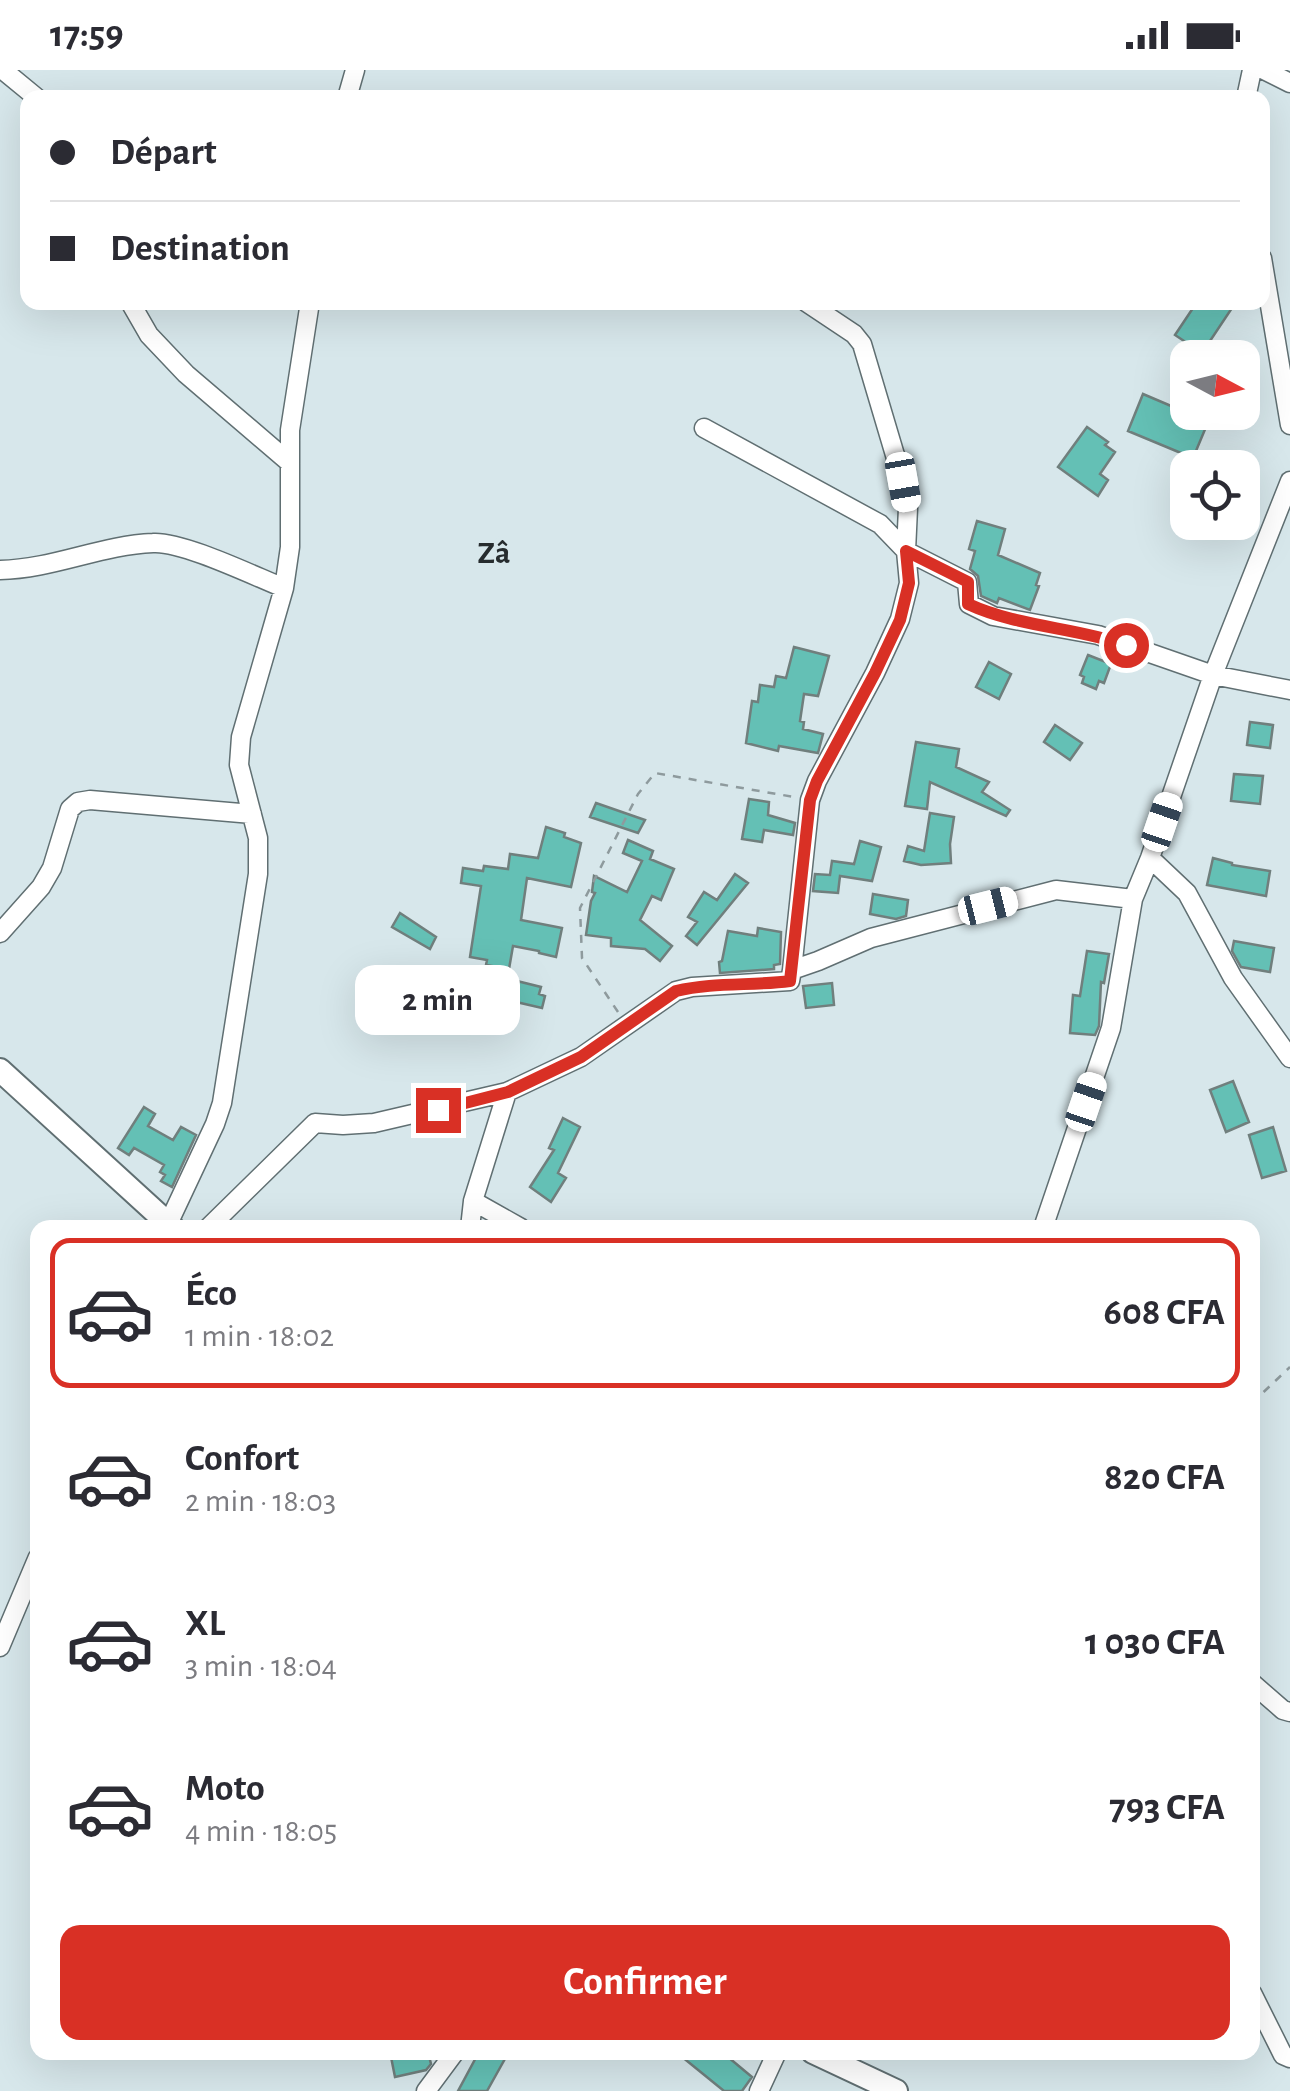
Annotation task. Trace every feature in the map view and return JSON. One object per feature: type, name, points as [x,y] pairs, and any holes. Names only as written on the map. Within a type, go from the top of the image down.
[{"type":"street","points":[[3,70],[28,90]]},
{"type":"street","points":[[1264,70],[1290,83]]},
{"type":"street","points":[[1270,306],[1290,425]]},
{"type":"street","points":[[135,310],[149,335],[186,374],[290,464]]},
{"type":"street","points":[[173,1220],[222,1103],[258,874],[258,838],[239,765],[241,737],[284,588],[290,547],[291,416],[309,310]]},
{"type":"street","points":[[216,1220],[315,1124],[374,1122],[508,1092],[581,1057],[676,991],[790,981],[810,800],[900,620],[909,583],[908,508],[866,353],[854,334],[818,310]]},
{"type":"street","points":[[704,428],[880,524],[906,551],[968,582],[968,604],[993,616],[1098,635],[1213,675],[1290,690]]},
{"type":"street","points":[[1047,1220],[1112,1028],[1133,898],[1213,675],[1290,482]]},
{"type":"street","points":[[0,570],[27,570],[156,542],[179,547],[284,588]]},
{"type":"street","points":[[0,933],[41,887],[52,868],[70,810],[78,802],[252,814]]},
{"type":"street","points":[[1150,858],[1187,894],[1233,978],[1290,1058]]},
{"type":"street","points":[[792,970],[871,938],[1056,890],[1133,898]]},
{"type":"street","points":[[0,1070],[165,1220]]},
{"type":"street","points":[[471,1220],[473,1201],[508,1092]]},
{"type":"street","points":[[473,1201],[507,1220]]},
{"type":"street","points":[[0,1647],[30,1575]]},
{"type":"street","points":[[1260,1690],[1290,1712]]},
{"type":"street","points":[[1260,2009],[1283,2055],[1290,2058]]},
{"type":"street","points":[[426,2091],[450,2060]]},
{"type":"street","points":[[759,2091],[773,2060]]},
{"type":"street","points":[[830,2060],[896,2091]]},
{"type":"path","points":[[626,1025],[582,958],[580,908],[638,794],[655,772],[810,800]]},
{"type":"path","points":[[1260,1395],[1290,1367]]},
{"type":"building","points":[[1192,310],[1231,310],[1211,340],[1182,340],[1175,335]]},
{"type":"building","points":[[1143,394],[1170,406],[1170,430],[1205,430],[1196,450],[1174,450],[1128,431]]},
{"type":"building","points":[[1087,427],[1115,452],[1100,474],[1108,480],[1098,496],[1058,467]]},
{"type":"building","points":[[977,521],[1005,529],[998,555],[1040,573],[1030,610],[999,598],[997,603],[981,596],[978,576],[970,569],[975,551],[969,549]]},
{"type":"building","points":[[794,647],[829,656],[818,696],[804,694],[800,721],[804,722],[803,729],[823,734],[818,753],[779,746],[778,751],[746,743],[752,701],[758,702],[760,685],[774,687],[776,676],[786,678]]},
{"type":"building","points":[[1088,655],[1111,664],[1104,683],[1099,681],[1096,689],[1082,683],[1084,677],[1080,675]]},
{"type":"building","points":[[989,662],[1011,674],[999,699],[976,687]]},
{"type":"building","points":[[1250,722],[1273,725],[1270,748],[1247,745]]},
{"type":"building","points":[[1055,725],[1082,743],[1070,760],[1044,742]]},
{"type":"building","points":[[916,742],[959,749],[956,767],[989,782],[982,792],[1010,810],[1006,816],[930,782],[927,809],[905,806]]},
{"type":"building","points":[[1234,774],[1263,776],[1260,804],[1231,801]]},
{"type":"building","points":[[749,799],[769,802],[768,815],[795,823],[793,835],[764,830],[762,842],[742,839]]},
{"type":"building","points":[[596,803],[645,820],[638,833],[590,817]]},
{"type":"building","points":[[930,813],[954,817],[951,863],[921,865],[904,861],[908,846],[924,851]]},
{"type":"building","points":[[546,827],[581,843],[571,887],[527,878],[521,920],[562,928],[556,957],[513,946],[509,969],[470,957],[481,886],[461,883],[463,868],[508,869],[510,854],[538,858]]},
{"type":"building","points":[[628,840],[653,851],[650,859],[674,869],[661,900],[652,896],[640,920],[672,946],[660,961],[645,949],[611,946],[611,938],[586,935],[595,893],[594,876],[627,892],[642,861],[623,853]]},
{"type":"building","points":[[860,841],[881,847],[872,881],[840,876],[838,893],[813,891],[815,874],[830,875],[832,861],[854,864]]},
{"type":"building","points":[[1213,858],[1270,871],[1266,896],[1207,885]]},
{"type":"building","points":[[735,874],[748,883],[697,945],[686,936],[697,922],[688,917],[704,892],[717,900]]},
{"type":"building","points":[[873,894],[908,900],[906,916],[896,919],[870,914]]},
{"type":"building","points":[[400,913],[436,937],[430,949],[392,927]]},
{"type":"building","points":[[758,928],[781,932],[780,964],[774,965],[774,969],[720,973],[719,962],[728,931],[757,936]]},
{"type":"building","points":[[1234,941],[1274,948],[1270,972],[1241,967],[1232,951]]},
{"type":"building","points":[[1087,951],[1109,954],[1104,983],[1101,982],[1095,1035],[1070,1033],[1073,995],[1080,996]]},
{"type":"building","points":[[517,981],[541,987],[539,994],[545,996],[542,1008],[512,1001]]},
{"type":"building","points":[[832,983],[834,1005],[806,1008],[803,986]]},
{"type":"building","points":[[1233,1081],[1249,1122],[1226,1132],[1210,1090]]},
{"type":"building","points":[[144,1107],[155,1114],[148,1126],[173,1140],[181,1127],[196,1135],[172,1187],[161,1181],[164,1165],[134,1148],[129,1155],[118,1148]]},
{"type":"building","points":[[563,1118],[580,1127],[558,1173],[566,1178],[551,1202],[530,1187],[554,1150],[549,1148]]},
{"type":"building","points":[[1273,1127],[1286,1171],[1262,1178],[1249,1135]]},
{"type":"building","points":[[392,2060],[430,2060],[426,2070],[395,2077]]},
{"type":"building","points":[[475,2060],[504,2060],[487,2091],[458,2091]]},
{"type":"building","points":[[686,2060],[732,2060],[752,2077],[742,2091],[724,2091]]},
{"type":"district","name":"Zâ","points":[[494,552]]},
{"type":"route","points":[[438,1110],[508,1092],[581,1057],[676,991],[790,981],[810,800],[900,620],[909,583],[906,551],[968,582],[968,604],[993,616],[1098,635],[1126,645]]}]
